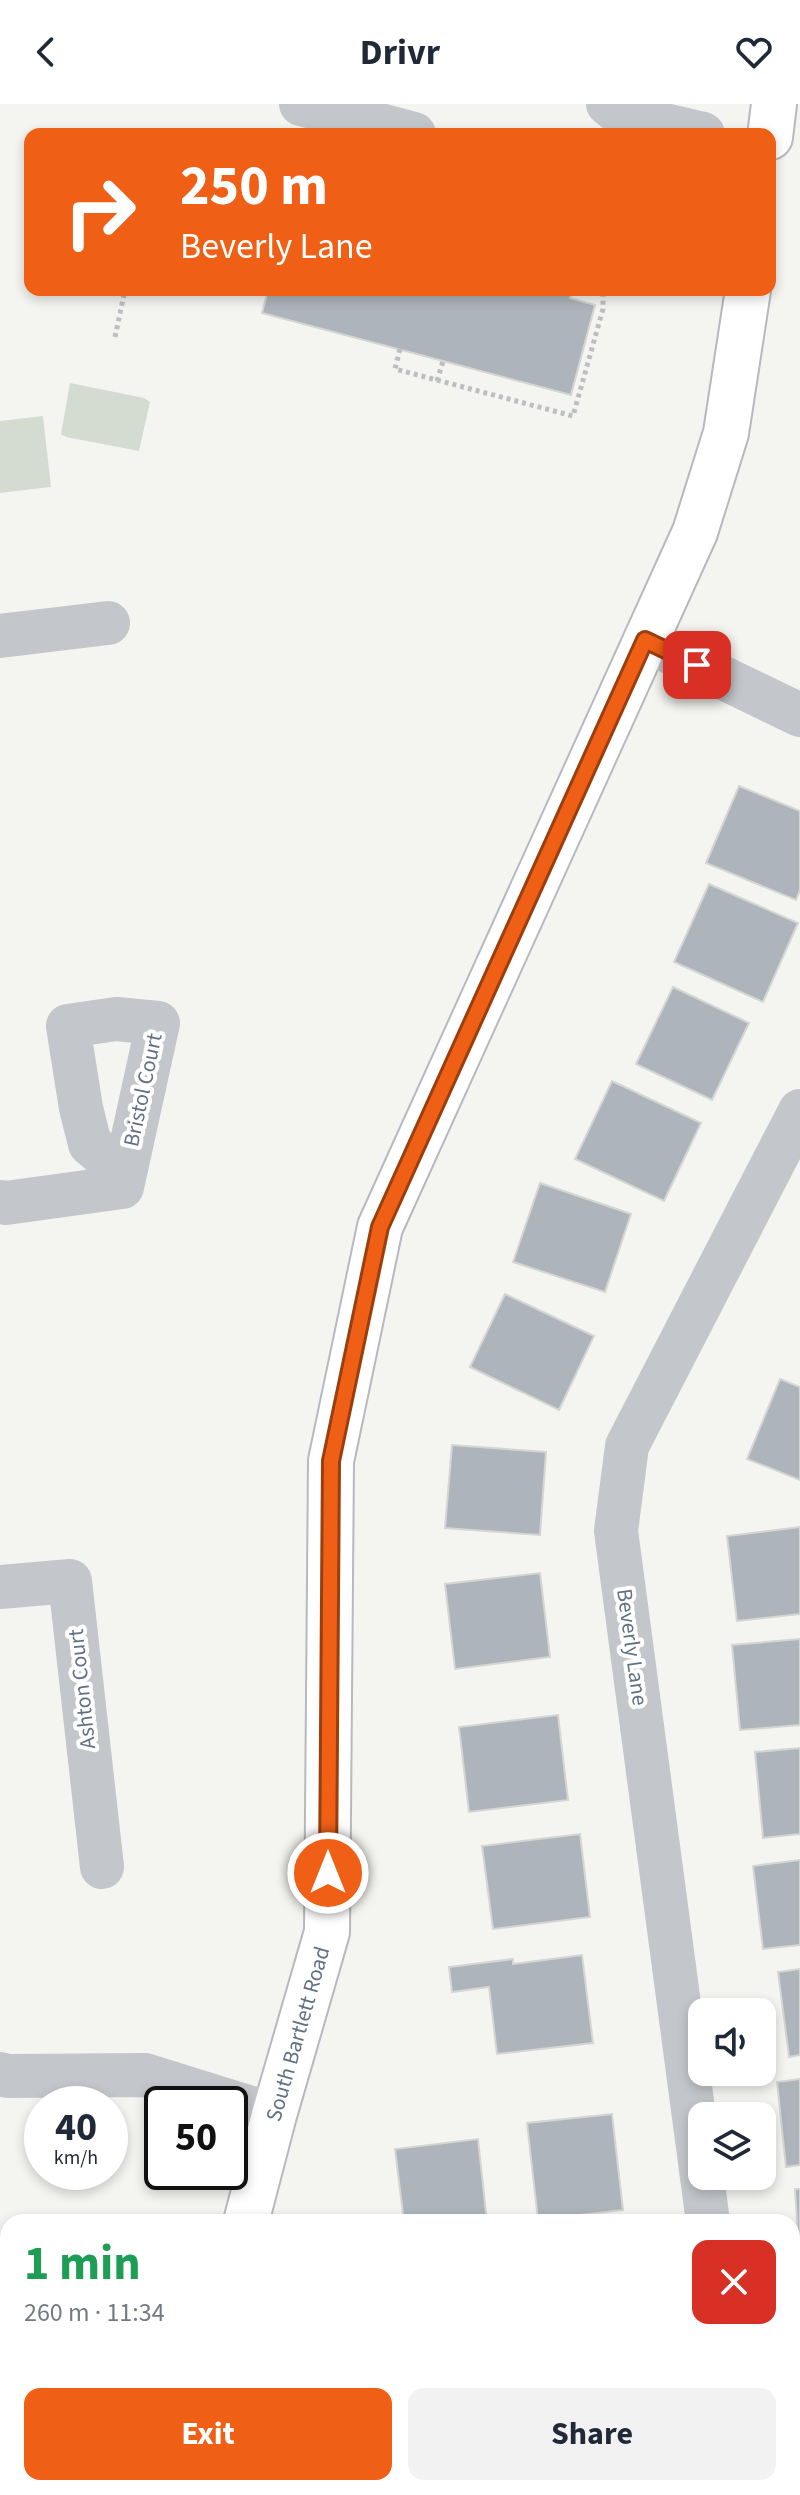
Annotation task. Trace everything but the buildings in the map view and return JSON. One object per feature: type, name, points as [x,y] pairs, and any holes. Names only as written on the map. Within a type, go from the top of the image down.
[{"type":"main road","points":[[771,128],[774,104]]},
{"type":"main road","name":"South Bartlett Road","points":[[248,2214],[327,1932],[331,1461],[380,1227],[695,532],[726,433],[747,296]]},
{"type":"street","points":[[301,104],[391,128]]},
{"type":"street","points":[[608,104],[622,115],[677,128]]},
{"type":"street","points":[[0,636],[108,623]]},
{"type":"street","points":[[645,640],[800,715]]},
{"type":"street","name":"Beverly Lane","points":[[707,2214],[616,1531],[627,1446],[790,1157],[800,1111]]},
{"type":"street","name":"Bristol Court","points":[[0,1202],[122,1187],[125,1173]]},
{"type":"street","name":"Ashton Court","points":[[0,1587],[70,1581],[102,1867]]},
{"type":"street","points":[[0,2074],[145,2075],[274,2115]]},
{"type":"path","points":[[115,337],[124,296]]},
{"type":"path","points":[[400,349],[395,369],[573,416],[603,309],[603,296]]},
{"type":"path","points":[[437,381],[443,361]]},
{"type":"shaded area","points":[[70,383],[144,398],[150,402],[139,451],[61,434]]},
{"type":"shaded area","points":[[43,416],[51,487],[0,493],[0,421]]},
{"type":"route","points":[[328,1873],[331,1461],[380,1227],[645,640],[697,665]]}]
